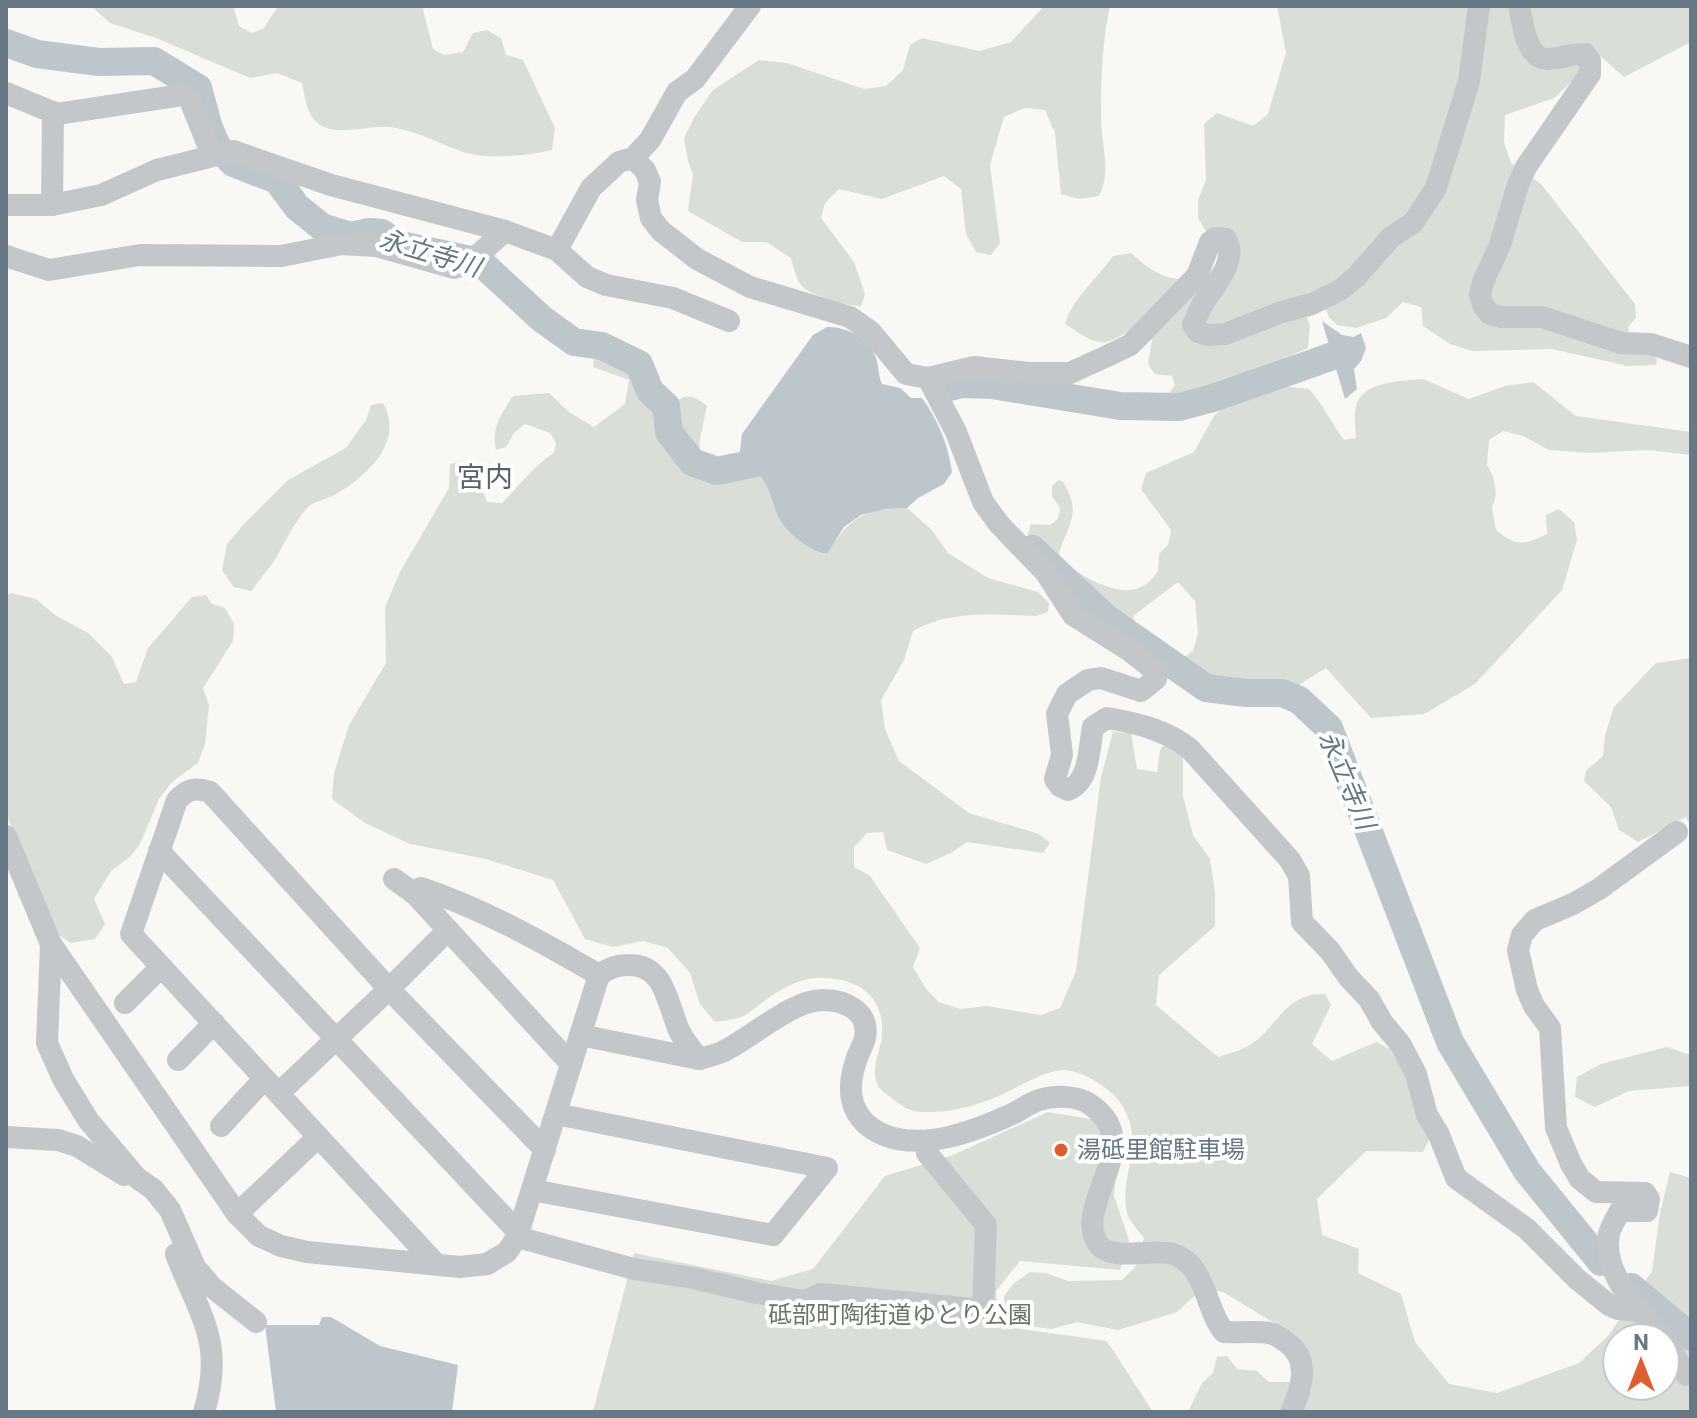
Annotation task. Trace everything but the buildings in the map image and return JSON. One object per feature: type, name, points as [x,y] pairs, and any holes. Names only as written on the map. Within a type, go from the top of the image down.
[{"type":"street","points":[[557,250],[591,188],[619,162],[633,158],[650,140],[677,92],[695,79],[750,6]]},
{"type":"street","points":[[633,158],[645,170],[650,182],[647,200],[651,218],[661,231],[697,259],[750,287],[850,317],[871,332],[906,374],[928,378],[974,367],[1030,373],[1070,373],[1130,345],[1197,276],[1210,242],[1215,238],[1226,239],[1230,246],[1225,270],[1202,304],[1193,325],[1198,332],[1208,335],[1225,334],[1312,304],[1340,290],[1357,276],[1391,237],[1413,223],[1436,188],[1469,81],[1479,6]]},
{"type":"street","points":[[1519,6],[1523,26],[1535,54],[1541,59],[1585,54],[1590,61],[1590,74],[1526,167],[1500,245],[1483,282],[1480,295],[1483,305],[1490,314],[1542,317],[1621,343],[1651,344],[1691,357]]},
{"type":"street","points":[[6,93],[57,114],[182,95],[189,98],[221,154]]},
{"type":"street","points":[[52,205],[53,112]]},
{"type":"street","points":[[6,205],[52,205],[101,195],[157,170],[221,154],[505,231],[557,250],[567,262],[596,281],[673,298],[729,321]]},
{"type":"street","points":[[6,256],[49,270],[140,255],[281,256],[342,244],[376,246],[454,268],[476,257],[505,231]]},
{"type":"street","points":[[928,378],[956,432],[983,502],[999,524],[1046,573],[1073,615],[1157,672],[1156,679],[1141,691],[1101,678],[1088,680],[1067,694],[1057,714],[1062,755],[1055,779],[1060,786],[1068,790],[1076,787],[1083,778],[1093,727],[1107,718],[1174,736],[1190,749],[1290,860],[1299,876],[1302,922],[1369,999],[1382,1022],[1401,1045],[1416,1074],[1427,1115],[1439,1135],[1456,1178],[1527,1229],[1577,1279],[1609,1305],[1641,1311]]},
{"type":"street","points":[[435,1263],[131,934],[177,800],[187,791],[199,789],[210,792],[389,989],[545,1150]]},
{"type":"street","points":[[1650,1322],[1617,1278],[1608,1248],[1610,1231],[1620,1211],[1647,1211],[1649,1199],[1645,1193],[1596,1192],[1580,1179],[1571,1164],[1556,1128],[1550,1028],[1530,998],[1518,950],[1522,935],[1535,920],[1599,889],[1677,832]]},
{"type":"street","points":[[6,836],[51,944],[237,1214],[259,1236],[281,1246],[307,1252],[460,1267],[487,1264],[507,1252],[518,1234],[599,975],[607,969],[637,965],[652,970],[662,984],[686,1043],[699,1059]]},
{"type":"street","points":[[159,851],[518,1234],[634,1269],[804,1301],[821,1294],[983,1310],[986,1225],[927,1153],[926,1141]]},
{"type":"street","points":[[394,879],[415,894],[571,1064]]},
{"type":"street","points":[[415,894],[421,888],[460,901],[523,930],[599,975]]},
{"type":"street","points":[[221,1126],[336,1039],[448,930]]},
{"type":"street","points":[[51,944],[47,1043],[63,1079],[88,1120],[170,1210],[195,1267],[212,1287],[256,1322]]},
{"type":"street","points":[[125,1003],[161,967]]},
{"type":"street","points":[[580,1035],[699,1059],[720,1053],[813,1000],[835,1000],[854,1008],[865,1022],[865,1038],[855,1062],[850,1093],[854,1112],[867,1126],[886,1136],[926,1141],[953,1135],[1011,1114],[1037,1100],[1062,1096],[1090,1103],[1107,1120],[1113,1140],[1111,1163],[1091,1226],[1099,1246],[1111,1254],[1174,1254],[1191,1264],[1215,1321],[1224,1332],[1273,1333],[1291,1345],[1299,1355],[1303,1375],[1301,1392],[1291,1412]]},
{"type":"street","points":[[178,1060],[214,1023]]},
{"type":"street","points":[[532,1190],[773,1235],[827,1168],[556,1114]]},
{"type":"street","points":[[6,1137],[58,1140],[77,1146],[122,1175],[145,1183],[206,1325],[213,1350],[212,1385],[204,1412]]},
{"type":"street","points":[[237,1214],[318,1137]]},
{"type":"street","points":[[1681,1366],[1687,1375]]},
{"type":"green space","points":[[91,6],[233,6],[239,26],[252,33],[264,28],[278,6],[424,6],[433,49],[444,55],[463,52],[473,33],[487,30],[501,38],[506,55],[523,60],[555,128],[552,150],[518,155],[470,154],[399,129],[330,129],[313,118],[302,83],[277,73],[250,78],[156,38],[110,23]]},
{"type":"green space","points":[[1044,6],[1110,6],[1101,89],[1105,177],[1099,196],[1079,199],[1061,194],[1055,133],[1045,110],[1025,108],[1004,117],[990,165],[1000,243],[991,255],[976,252],[966,234],[961,189],[944,176],[882,199],[839,189],[825,203],[821,218],[854,262],[865,294],[861,306],[831,300],[809,291],[799,282],[791,258],[766,242],[742,242],[688,211],[693,174],[684,138],[713,90],[759,60],[787,63],[864,89],[886,86],[903,70],[910,45],[922,38],[979,51],[1011,42]]},
{"type":"green space","points":[[1277,6],[1691,6],[1691,42],[1624,77],[1600,56],[1554,98],[1505,115],[1504,142],[1511,163],[1541,184],[1635,304],[1636,318],[1628,327],[1630,351],[1648,352],[1657,359],[1656,365],[1628,366],[1552,349],[1472,351],[1450,344],[1423,326],[1421,307],[1403,302],[1386,318],[1356,328],[1337,325],[1329,317],[1319,293],[1301,299],[1310,326],[1308,348],[1189,400],[1171,399],[1170,392],[1175,385],[1172,376],[1155,374],[1148,364],[1152,340],[1134,327],[1114,339],[1100,342],[1085,337],[1065,324],[1079,297],[1113,256],[1131,253],[1163,275],[1202,282],[1216,266],[1219,253],[1198,218],[1198,200],[1206,180],[1204,124],[1217,113],[1253,126],[1268,114],[1286,53]]},
{"type":"green space","points":[[608,355],[637,367],[655,406],[691,397],[707,406],[699,460],[715,477],[739,471],[756,471],[766,484],[781,522],[808,547],[827,554],[843,531],[859,518],[868,513],[907,508],[931,529],[948,553],[988,578],[1038,592],[1049,603],[1048,612],[1036,616],[958,616],[913,631],[904,660],[881,700],[885,729],[899,761],[969,813],[1039,834],[1050,843],[1043,853],[967,842],[926,864],[887,850],[883,832],[867,833],[854,847],[854,867],[870,876],[920,948],[913,967],[926,989],[939,1002],[960,1009],[986,1006],[1041,1015],[1060,1008],[1076,971],[1101,777],[1113,732],[1131,733],[1137,769],[1157,772],[1160,750],[1166,742],[1183,752],[1183,796],[1193,835],[1210,859],[1215,893],[1215,926],[1159,975],[1156,1005],[1218,1057],[1258,1039],[1299,999],[1325,994],[1331,1005],[1312,1044],[1332,1061],[1376,1042],[1400,1054],[1431,1135],[1423,1152],[1366,1151],[1317,1199],[1322,1235],[1359,1249],[1358,1273],[1401,1294],[1415,1342],[1449,1384],[1497,1393],[1579,1363],[1601,1343],[1601,1402],[1681,1402],[1681,1322],[1617,1322],[1652,1271],[1660,1213],[1670,1172],[1691,1178],[1691,1412],[1188,1412],[1202,1383],[1213,1373],[1217,1357],[1227,1356],[1237,1369],[1257,1371],[1269,1382],[1298,1382],[1304,1357],[1299,1338],[1223,1292],[1203,1288],[1177,1312],[1118,1330],[1077,1322],[1051,1329],[1029,1326],[1014,1320],[1005,1310],[1004,1296],[1014,1283],[1030,1272],[1046,1273],[1068,1281],[1122,1280],[1135,1267],[1144,1238],[1128,1216],[1125,1198],[1132,1131],[1119,1101],[1101,1085],[1077,1072],[1062,1070],[1042,1075],[969,1107],[935,1112],[911,1110],[878,1086],[875,1073],[882,1020],[874,1000],[859,986],[837,979],[807,979],[782,990],[742,1017],[715,1022],[700,1004],[690,973],[668,948],[643,941],[613,947],[585,939],[553,880],[486,859],[410,844],[365,823],[332,799],[334,773],[349,725],[386,663],[385,607],[400,572],[449,488],[450,464],[461,461],[479,481],[487,502],[502,503],[554,453],[556,443],[550,433],[525,424],[514,433],[506,447],[496,450],[496,428],[513,396],[549,393],[569,412],[594,427],[625,404],[629,380],[593,367],[594,356]]},
{"type":"green space","points":[[1423,379],[1469,399],[1505,386],[1533,382],[1576,416],[1691,432],[1691,455],[1647,450],[1590,453],[1549,450],[1523,436],[1503,431],[1489,440],[1487,465],[1493,476],[1496,494],[1492,508],[1496,530],[1515,542],[1532,540],[1547,534],[1546,515],[1559,509],[1574,522],[1577,540],[1562,590],[1475,684],[1424,714],[1371,718],[1326,668],[1292,689],[1255,693],[1189,682],[1180,670],[1183,658],[1193,651],[1198,633],[1195,601],[1178,582],[1133,616],[1136,630],[1148,635],[1157,645],[1155,653],[1147,654],[1102,620],[1030,544],[1028,534],[1031,524],[1050,525],[1058,519],[1060,508],[1052,496],[1052,486],[1058,480],[1069,492],[1073,510],[1059,553],[1062,562],[1102,585],[1125,590],[1147,584],[1158,571],[1159,554],[1168,545],[1171,530],[1141,489],[1146,473],[1194,452],[1214,416],[1234,398],[1280,386],[1309,389],[1344,440],[1356,438],[1355,412],[1363,394],[1381,385]]},
{"type":"green space","points":[[383,403],[389,417],[389,431],[386,444],[370,468],[331,497],[307,508],[251,591],[234,587],[222,570],[227,544],[288,480],[346,448],[366,420],[371,405]]},
{"type":"green space","points":[[11,593],[36,599],[55,615],[88,633],[112,657],[124,684],[136,682],[148,648],[192,597],[206,595],[212,604],[225,608],[234,624],[233,641],[203,688],[209,705],[205,744],[198,763],[172,782],[159,799],[140,844],[131,856],[111,871],[94,899],[105,924],[95,939],[71,943],[59,935],[6,814],[6,595]]},
{"type":"green space","points":[[1691,658],[1691,827],[1686,817],[1638,842],[1619,830],[1611,807],[1584,781],[1586,771],[1603,756],[1605,735],[1614,707],[1656,663]]},
{"type":"green space","points":[[1667,1047],[1691,1055],[1691,1086],[1629,1091],[1595,1107],[1575,1097],[1577,1077],[1601,1064]]},
{"type":"green space","name":"砥部町陶街道ゆとり公園","points":[[1048,1112],[1120,1124],[1114,1196],[1129,1240],[1120,1270],[1020,1261],[996,1291],[1000,1326],[1107,1341],[1153,1412],[593,1412],[634,1253],[771,1281],[813,1269],[885,1176],[953,1155]]},
{"type":"shaded area","points":[[1322,321],[1342,335],[1354,337],[1361,333],[1366,348],[1354,369],[1357,389],[1345,399]]},
{"type":"shaded area","points":[[827,327],[849,331],[868,345],[876,358],[882,384],[900,388],[911,398],[922,398],[942,433],[952,472],[944,484],[918,498],[907,508],[861,515],[844,527],[827,554],[808,547],[781,522],[766,484],[756,471],[739,471],[738,468],[742,434],[813,335]]},
{"type":"shaded area","points":[[322,1317],[331,1317],[380,1346],[458,1365],[452,1412],[276,1412],[265,1325],[319,1325]]},
{"type":"waterway","name":"永立寺川","points":[[6,43],[37,54],[99,62],[154,61],[198,88],[217,146],[233,163],[277,180],[297,207],[322,227],[351,236],[382,233],[396,244],[480,262],[542,319],[574,342],[602,346],[639,364],[650,391],[666,406],[669,432],[692,462],[717,471],[774,459]]},
{"type":"waterway","points":[[946,388],[962,384],[992,385],[1120,406],[1179,407],[1333,356]]},
{"type":"waterway","name":"永立寺川","points":[[1032,549],[1106,618],[1206,688],[1282,693],[1299,700],[1329,728],[1450,1042],[1527,1171],[1601,1262]]},
{"type":"waterway","name":"永立寺川","points":[[1631,1287],[1691,1337]]},
{"type":"place","name":"湯砥里館駐車場","points":[[1061,1150]]},
{"type":"district","name":"宮内","points":[[485,477]]}]
